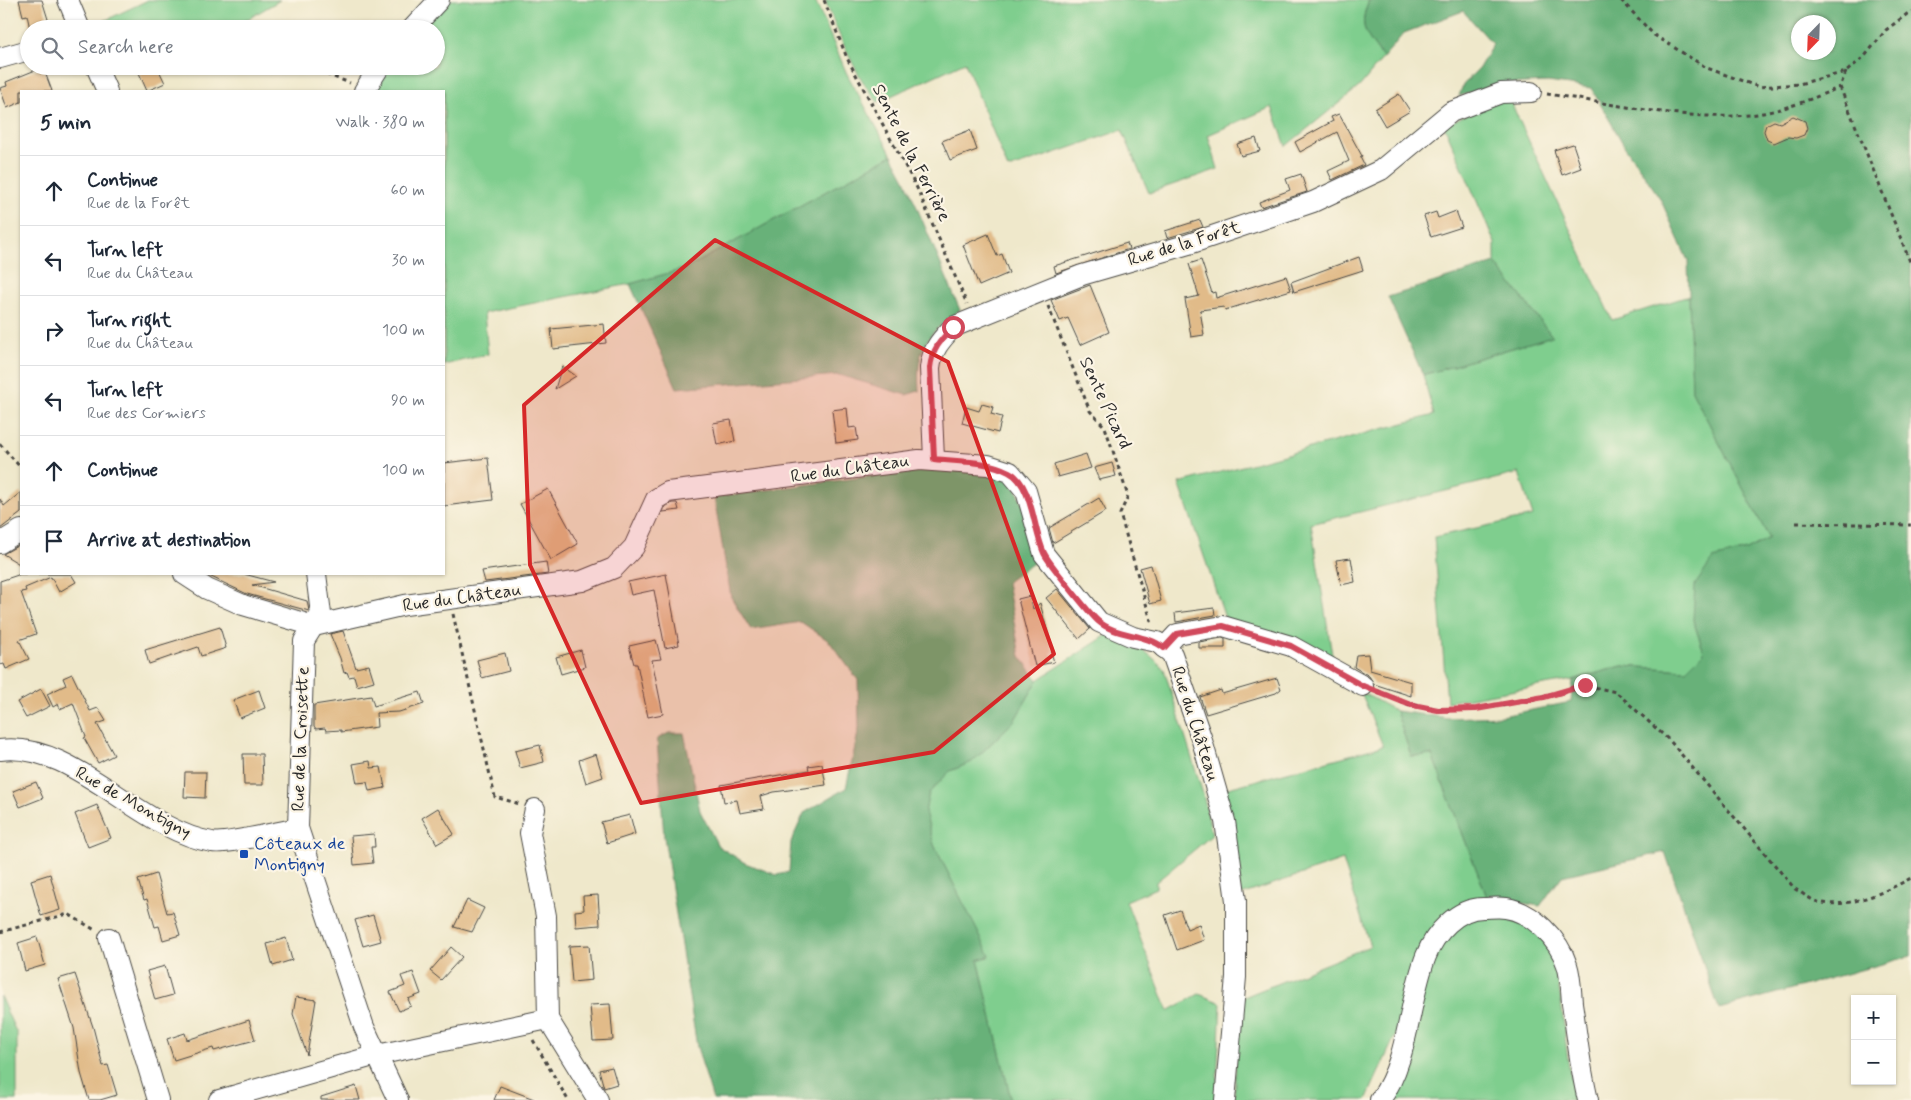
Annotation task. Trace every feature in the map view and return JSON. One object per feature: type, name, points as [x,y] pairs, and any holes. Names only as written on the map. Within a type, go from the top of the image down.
[{"type":"street","points":[[68,0],[76,20]]},
{"type":"street","points":[[420,20],[439,0]]},
{"type":"street","points":[[0,58],[20,52]]},
{"type":"street","points":[[100,75],[107,90]]},
{"type":"street","points":[[365,90],[374,75]]},
{"type":"street","name":"Rue de la Forêt","points":[[934,459],[930,368],[932,354],[938,343],[953,327],[1082,275],[1189,244],[1313,202],[1381,170],[1451,112],[1501,92],[1531,92]]},
{"type":"street","name":"Rue du Château","points":[[185,575],[206,589],[243,605],[314,626],[405,605],[582,581],[614,568],[634,547],[656,499],[668,492],[934,459],[988,464],[1010,472],[1026,490],[1044,554],[1099,622],[1133,637],[1160,645],[1172,654],[1201,737],[1225,821],[1236,901],[1236,977],[1225,1100]]},
{"type":"street","points":[[0,543],[20,531]]},
{"type":"street","name":"Rue de la Croisette","points":[[316,575],[321,614],[304,641],[298,828],[341,962],[377,1055],[398,1100]]},
{"type":"street","points":[[1160,645],[1177,634],[1223,626],[1291,646],[1363,686]]},
{"type":"street","name":"Rue de Montigny","points":[[0,750],[15,748],[56,759],[182,834],[214,843],[298,828]]},
{"type":"street","points":[[535,809],[530,833],[546,916],[548,1019],[598,1100]]},
{"type":"street","points":[[1380,1100],[1388,1089],[1400,1053],[1426,956],[1436,936],[1447,923],[1474,908],[1507,908],[1532,918],[1551,937],[1567,965],[1582,1077],[1588,1100]]},
{"type":"street","points":[[109,938],[158,1100]]},
{"type":"street","points":[[219,1100],[377,1055],[548,1019]]},
{"type":"path","name":"Sente de la Ferrière","points":[[824,0],[847,58],[917,188],[973,319]]},
{"type":"path","points":[[1621,0],[1654,35],[1707,68],[1759,87],[1799,84],[1846,72],[1865,56],[1886,30],[1911,11]]},
{"type":"path","points":[[1846,72],[1840,87],[1911,264]]},
{"type":"path","points":[[327,75],[365,90]]},
{"type":"path","points":[[1531,92],[1688,114],[1733,115],[1757,114],[1820,96],[1840,87]]},
{"type":"path","name":"Sente Picard","points":[[1042,291],[1090,411],[1105,427],[1128,496],[1120,514],[1160,645]]},
{"type":"path","points":[[0,444],[20,467]]},
{"type":"path","points":[[1796,524],[1911,525]]},
{"type":"path","points":[[449,599],[495,796],[535,809]]},
{"type":"path","points":[[1363,686],[1408,704],[1438,710],[1476,709],[1544,697],[1585,685],[1616,692],[1670,741],[1795,888],[1802,893],[1815,901],[1843,905],[1898,885],[1911,878]]},
{"type":"path","points":[[0,932],[68,914],[109,938]]},
{"type":"path","points":[[523,1024],[568,1100]]},
{"type":"highlighted area","points":[[715,240],[948,362],[1054,654],[934,752],[641,803],[530,565],[524,405]]},
{"type":"green space","points":[[148,0],[280,0],[246,20],[106,20]]},
{"type":"green space","points":[[446,0],[815,0],[847,74],[892,155],[687,268],[630,284],[484,313],[488,354],[445,365],[445,90],[374,90],[383,75],[445,75],[445,20],[429,20]]},
{"type":"green space","points":[[825,0],[1369,0],[1364,18],[1365,31],[1383,58],[1360,86],[1286,146],[1272,107],[1208,135],[1218,169],[1149,193],[1122,130],[1008,169],[965,62],[878,102],[855,67]]},
{"type":"green space","points":[[1369,0],[1911,0],[1911,956],[1719,1009],[1665,852],[1562,876],[1540,906],[1516,902],[1489,902],[1432,755],[1411,756],[1396,711],[1448,718],[1502,716],[1571,702],[1573,680],[1622,666],[1686,670],[1704,652],[1693,620],[1695,585],[1713,559],[1747,550],[1769,538],[1692,391],[1688,261],[1660,198],[1625,147],[1591,88],[1548,82],[1502,84],[1459,96],[1463,85],[1479,68],[1493,44],[1463,11],[1404,33],[1383,58],[1368,37],[1364,18]]},
{"type":"green space","points":[[1508,96],[1612,320],[1689,296],[1692,391],[1769,538],[1747,550],[1713,559],[1693,620],[1704,652],[1686,670],[1622,666],[1573,680],[1447,702],[1434,537],[1533,516],[1519,473],[1311,524],[1333,661],[1225,618],[1179,483],[1434,415],[1423,375],[1552,336],[1495,263],[1495,243],[1444,125]]},
{"type":"green space","points":[[892,155],[905,179],[960,310],[939,327],[926,343],[919,363],[919,391],[906,395],[839,375],[677,388],[630,284],[687,268]]},
{"type":"green space","points":[[1495,263],[1552,336],[1423,375],[1388,297]]},
{"type":"green space","points":[[947,466],[1013,480],[1025,510],[1036,561],[1007,582],[1020,656],[1038,680],[1014,721],[972,762],[950,771],[929,793],[925,812],[934,845],[990,956],[978,960],[1011,1100],[713,1100],[697,1047],[664,837],[657,739],[669,733],[684,733],[700,811],[718,846],[745,863],[777,875],[789,872],[791,842],[804,813],[846,788],[859,728],[858,680],[829,641],[801,622],[751,630],[731,597],[714,497]]},
{"type":"green space","points":[[1107,635],[1138,647],[1164,669],[1203,794],[1212,835],[1156,882],[1156,888],[1126,901],[1168,1011],[1199,994],[1221,1003],[1216,1100],[1011,1100],[978,959],[990,957],[934,845],[925,812],[928,793],[950,771],[972,762],[1014,721],[1038,680]]},
{"type":"green space","points":[[1361,692],[1396,711],[1411,756],[1432,755],[1489,902],[1452,911],[1366,1100],[1234,1100],[1239,999],[1370,946],[1343,860],[1241,895],[1221,790],[1383,746]]},
{"type":"green space","points":[[1487,914],[1522,922],[1534,929],[1547,946],[1557,979],[1571,1079],[1578,1100],[1389,1100],[1431,960],[1443,935],[1468,919]]},
{"type":"green space","points":[[0,996],[17,1034],[17,1100],[0,1100]]},
{"type":"building","points":[[19,0],[42,0],[48,20],[28,20],[27,15],[23,16]]},
{"type":"building","points":[[23,75],[46,75],[52,90],[20,90],[20,102],[7,108],[0,88],[7,86],[6,82]]},
{"type":"building","points":[[140,75],[161,75],[165,83],[147,90]]},
{"type":"building","points":[[1399,94],[1410,111],[1385,126],[1375,109]]},
{"type":"building","points":[[1339,114],[1362,156],[1360,157],[1364,165],[1332,180],[1328,171],[1349,161],[1337,132],[1300,152],[1295,142],[1333,121],[1331,117]]},
{"type":"building","points":[[1793,116],[1805,121],[1807,128],[1804,135],[1796,138],[1788,137],[1774,143],[1767,140],[1764,131],[1766,125],[1774,121],[1780,123]]},
{"type":"building","points":[[970,130],[977,150],[950,160],[942,141]]},
{"type":"building","points":[[1256,138],[1260,151],[1241,156],[1237,144]]},
{"type":"building","points":[[1573,144],[1581,168],[1562,175],[1554,150]]},
{"type":"building","points":[[1301,174],[1307,192],[1261,207],[1259,202],[1290,190],[1286,179]]},
{"type":"building","points":[[1456,211],[1462,227],[1431,237],[1424,216],[1436,212],[1438,218]]},
{"type":"building","points":[[1200,220],[1203,227],[1167,238],[1165,231]]},
{"type":"building","points":[[988,234],[997,256],[1002,254],[1009,273],[979,286],[963,245]]},
{"type":"building","points":[[1127,243],[1129,249],[1056,273],[1054,266]]},
{"type":"building","points":[[1359,257],[1363,270],[1294,292],[1291,282]]},
{"type":"building","points":[[1201,260],[1212,293],[1215,292],[1216,298],[1286,276],[1291,290],[1225,310],[1224,307],[1200,310],[1204,335],[1191,337],[1185,299],[1199,296],[1189,264]]},
{"type":"building","points":[[1090,285],[1109,332],[1080,345],[1068,318],[1060,321],[1051,300]]},
{"type":"building","points":[[604,324],[606,343],[553,349],[551,329]]},
{"type":"building","points":[[562,366],[576,376],[555,389]]},
{"type":"building","points":[[982,404],[993,407],[991,414],[1002,417],[998,433],[962,423],[966,407],[979,411]]},
{"type":"building","points":[[847,408],[849,428],[856,427],[858,440],[836,443],[832,410]]},
{"type":"building","points":[[731,420],[735,441],[717,445],[713,423]]},
{"type":"building","points":[[1086,454],[1091,468],[1058,477],[1054,464]]},
{"type":"building","points":[[488,458],[493,500],[445,506],[445,463]]},
{"type":"building","points":[[1112,463],[1116,476],[1099,480],[1094,468]]},
{"type":"building","points":[[548,489],[578,544],[551,560],[520,504]]},
{"type":"building","points":[[20,493],[20,514],[0,529],[0,499],[4,506]]},
{"type":"building","points":[[1099,498],[1106,511],[1053,543],[1049,528]]},
{"type":"building","points":[[672,503],[677,503],[679,510],[663,512],[665,507]]},
{"type":"building","points":[[19,545],[20,564],[3,554]]},
{"type":"building","points":[[1351,558],[1355,582],[1341,585],[1336,560]]},
{"type":"building","points":[[546,562],[548,574],[485,582],[482,571]]},
{"type":"building","points":[[1151,565],[1161,601],[1150,604],[1140,568]]},
{"type":"building","points":[[20,574],[72,575],[76,582],[59,592],[51,577],[25,588],[26,591],[21,592],[36,634],[19,640],[29,659],[6,669],[4,664],[0,665],[0,581]]},
{"type":"building","points":[[666,574],[679,645],[665,648],[654,590],[631,595],[628,582]]},
{"type":"building","points":[[207,575],[248,575],[274,582],[252,585],[307,601],[309,611],[247,594]]},
{"type":"building","points":[[1057,589],[1090,629],[1079,639],[1046,598]]},
{"type":"building","points":[[1030,596],[1033,609],[1040,603],[1054,662],[1035,666],[1018,599]]},
{"type":"building","points":[[1214,608],[1215,615],[1176,622],[1175,613]]},
{"type":"building","points":[[220,627],[226,648],[201,656],[198,647],[149,664],[145,650]]},
{"type":"building","points":[[343,631],[356,668],[369,665],[374,681],[357,686],[354,676],[349,677],[347,672],[344,673],[330,634]]},
{"type":"building","points":[[1225,639],[1225,648],[1199,648],[1199,642]]},
{"type":"building","points":[[656,640],[661,659],[652,660],[663,714],[648,717],[637,664],[634,664],[629,646]]},
{"type":"building","points":[[581,650],[585,667],[561,674],[556,657]]},
{"type":"building","points":[[505,653],[509,671],[482,678],[477,660]]},
{"type":"building","points":[[1368,654],[1370,670],[1411,682],[1411,696],[1374,684],[1369,676],[1354,667],[1356,655]]},
{"type":"building","points":[[72,674],[90,711],[98,708],[106,721],[97,724],[114,755],[98,763],[84,738],[86,737],[73,703],[60,709],[58,704],[53,707],[47,694],[66,685],[63,678]]},
{"type":"building","points":[[1277,678],[1281,689],[1276,693],[1206,714],[1200,697],[1221,690],[1222,694]]},
{"type":"building","points":[[41,689],[50,706],[26,718],[17,702]]},
{"type":"building","points":[[259,690],[265,708],[240,718],[233,700]]},
{"type":"building","points":[[420,692],[424,704],[399,712],[376,713],[377,727],[341,732],[341,730],[326,731],[325,728],[316,729],[314,726],[314,705],[371,696],[374,706]]},
{"type":"building","points":[[540,745],[544,762],[520,768],[515,751]]},
{"type":"building","points":[[243,754],[262,754],[263,785],[244,785]]},
{"type":"building","points":[[596,754],[603,777],[586,783],[579,760]]},
{"type":"building","points":[[370,761],[371,768],[381,767],[385,788],[369,791],[367,782],[357,783],[353,764]]},
{"type":"building","points":[[822,764],[826,785],[774,792],[761,796],[764,809],[740,813],[737,800],[724,802],[721,785],[809,770],[808,766]]},
{"type":"building","points":[[185,772],[206,772],[205,798],[184,797]]},
{"type":"building","points":[[36,782],[43,798],[20,807],[13,791]]},
{"type":"building","points":[[97,805],[111,838],[88,847],[75,814]]},
{"type":"building","points":[[438,808],[454,834],[437,844],[422,818]]},
{"type":"building","points":[[630,815],[635,834],[607,843],[601,822]]},
{"type":"building","points":[[374,834],[375,847],[371,847],[373,863],[354,865],[351,836]]},
{"type":"building","points":[[50,874],[60,910],[41,916],[31,880]]},
{"type":"building","points":[[156,874],[167,913],[173,912],[180,935],[163,940],[159,926],[155,927],[147,899],[144,900],[138,880]]},
{"type":"building","points":[[598,895],[600,925],[576,927],[575,911],[584,910],[583,896]]},
{"type":"building","points":[[467,900],[484,908],[472,932],[454,927]]},
{"type":"building","points":[[1180,910],[1187,929],[1199,924],[1204,940],[1177,950],[1165,915]]},
{"type":"building","points":[[373,915],[381,941],[363,946],[355,920]]},
{"type":"building","points":[[37,937],[45,965],[25,971],[18,943]]},
{"type":"building","points":[[286,938],[292,960],[273,966],[267,944]]},
{"type":"building","points":[[589,945],[592,980],[572,982],[569,946]]},
{"type":"building","points":[[451,947],[462,957],[441,980],[430,971]]},
{"type":"building","points":[[165,966],[173,995],[155,1000],[147,971]]},
{"type":"building","points":[[413,972],[421,994],[408,999],[411,1006],[399,1011],[390,992],[405,986],[401,976]]},
{"type":"building","points":[[75,974],[93,1027],[103,1066],[108,1065],[117,1095],[100,1100],[89,1100],[81,1073],[74,1028],[58,979]]},
{"type":"building","points":[[296,997],[316,1000],[307,1055],[293,1014]]},
{"type":"building","points":[[610,1004],[613,1040],[593,1041],[590,1005]]},
{"type":"building","points":[[249,1020],[255,1040],[214,1051],[213,1048],[174,1060],[167,1039],[185,1033],[187,1040]]},
{"type":"building","points":[[612,1067],[617,1084],[604,1088],[599,1070]]},
{"type":"building","points":[[356,1086],[360,1100],[321,1100],[321,1097]]},
{"type":"building","points":[[500,1086],[534,1099],[534,1100],[494,1100]]},
{"type":"place","name":"Côteaux de Montigny","points":[[244,854]]},
{"type":"route","points":[[953,327],[938,343],[932,354],[930,368],[934,459],[988,464],[1010,472],[1026,490],[1044,554],[1099,622],[1133,637],[1157,642],[1164,648],[1177,634],[1223,626],[1291,646],[1363,686],[1408,704],[1438,710],[1476,709],[1544,697],[1585,685]]}]
